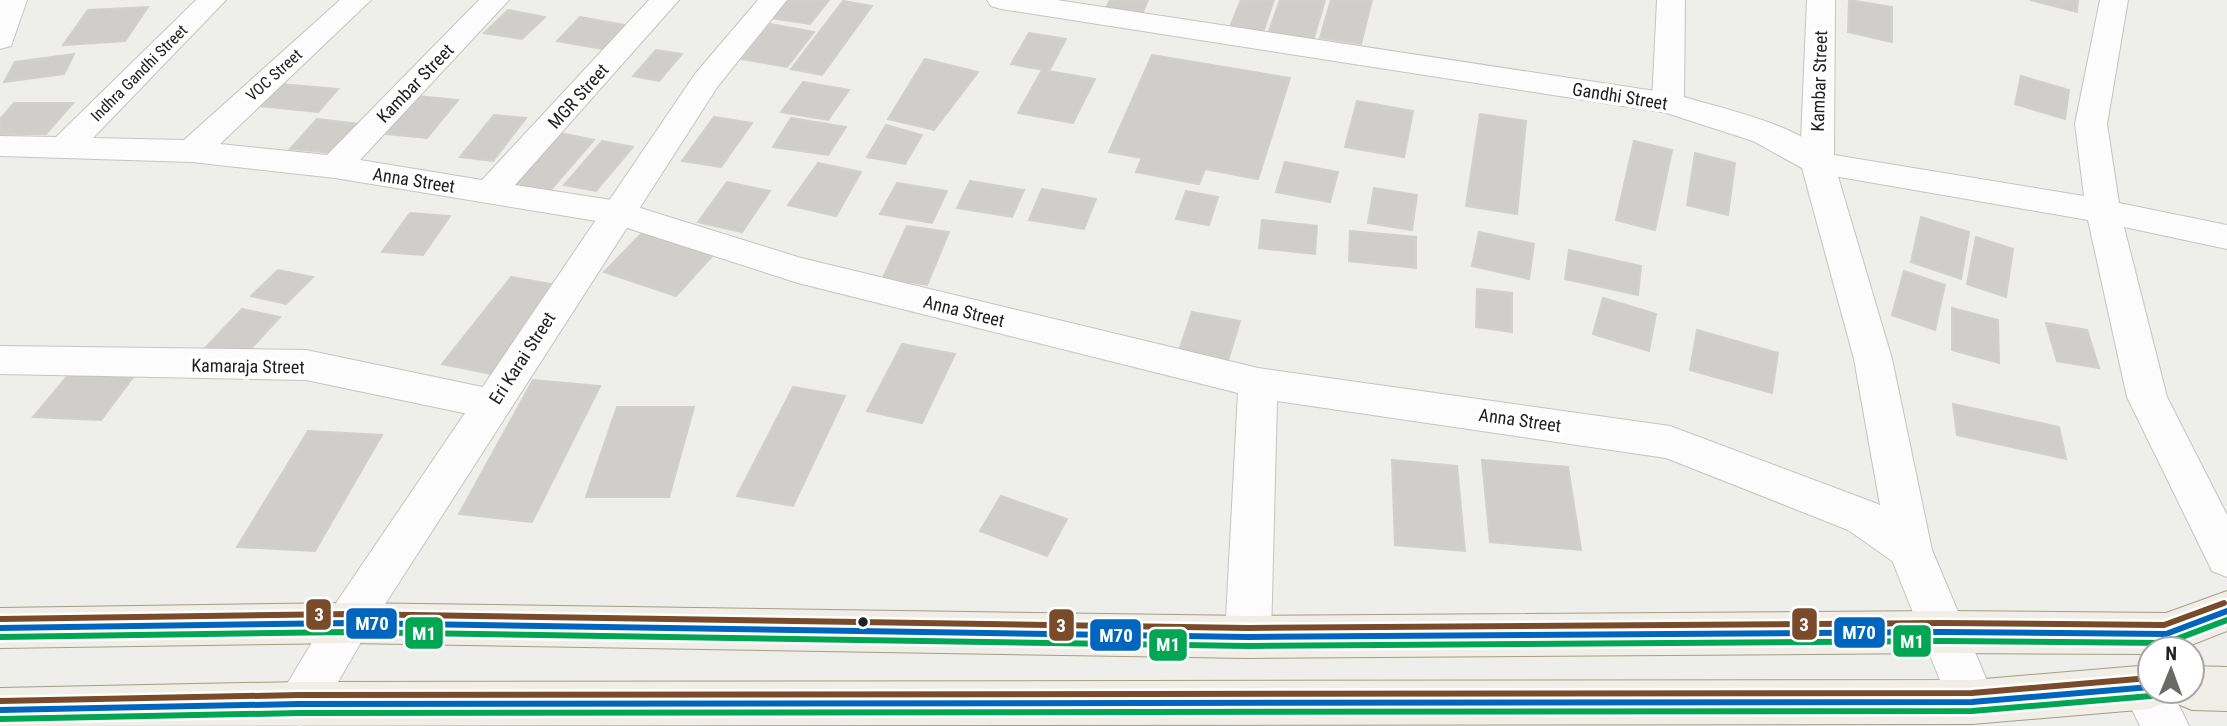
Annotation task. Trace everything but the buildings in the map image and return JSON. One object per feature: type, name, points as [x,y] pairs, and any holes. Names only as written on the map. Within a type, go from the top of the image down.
[{"type":"main road","points":[[0,628],[348,623],[1248,637],[1942,632],[2166,634],[2227,611]]},
{"type":"main road","points":[[2206,688],[2227,689]]},
{"type":"main road","points":[[0,710],[293,715],[1798,714],[1972,702],[2136,700]]},
{"type":"street","points":[[0,40],[13,0]]},
{"type":"street","name":"Indhra Gandhi Street","points":[[66,146],[212,0]]},
{"type":"street","name":"VOC Street","points":[[192,150],[357,0]]},
{"type":"street","name":"Kambar Street","points":[[335,167],[495,0]]},
{"type":"street","name":"MGR Street","points":[[490,192],[665,0]]},
{"type":"street","name":"Eri Karai Street","points":[[293,715],[348,623],[706,81],[773,0]]},
{"type":"street","name":"Gandhi Street","points":[[1000,0],[1668,103],[1746,127],[1796,147],[1817,163],[2103,211],[2227,237]]},
{"type":"street","points":[[1186,29],[1193,0]]},
{"type":"street","points":[[1668,103],[1671,0]]},
{"type":"street","name":"Kambar Street","points":[[1821,0],[1817,163],[1873,359],[1910,550],[1972,702]]},
{"type":"street","points":[[2114,0],[2091,124],[2103,211],[2147,397],[2227,558]]},
{"type":"street","name":"Anna Street","points":[[0,146],[192,150],[335,167],[618,213],[798,270],[1258,383],[1670,442],[1863,517],[1910,550]]},
{"type":"street","name":"Kamaraja Street","points":[[0,360],[306,365],[492,404]]},
{"type":"street","points":[[1248,637],[1258,383]]},
{"type":"transit line","name":"3","points":[[0,619],[348,614],[1248,628],[1943,623],[2164,625],[2224,603]]},
{"type":"transit line","name":"M70","points":[[0,628],[348,623],[1248,637],[1943,632],[2166,634],[2227,611]]},
{"type":"transit line","name":"M1","points":[[0,637],[348,632],[1248,646],[1943,641],[2166,643],[2227,620]]},
{"type":"transit line","name":"3","points":[[0,701],[299,695],[1972,693],[2136,679]]},
{"type":"transit line","name":"M70","points":[[0,710],[299,704],[1972,702],[2136,688]]},
{"type":"transit line","name":"M1","points":[[0,719],[299,713],[1972,711],[2136,697]]}]
